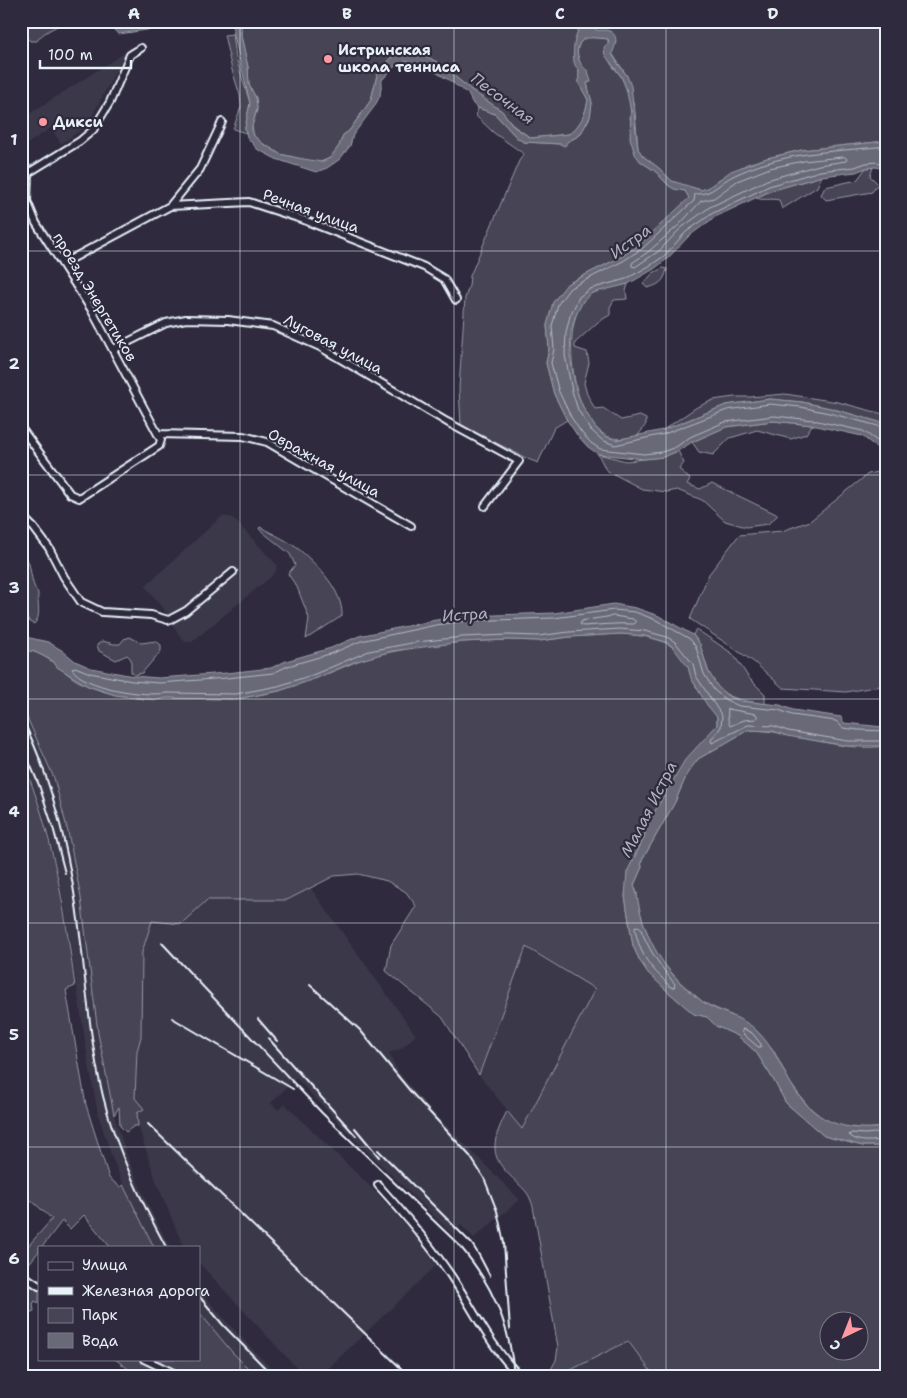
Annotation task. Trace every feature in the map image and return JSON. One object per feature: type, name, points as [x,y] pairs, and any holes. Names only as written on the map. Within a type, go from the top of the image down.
[{"type":"street","points":[[28,173],[80,141],[93,130],[110,102],[130,55],[141,48]]},
{"type":"street","points":[[170,206],[200,169],[222,122]]},
{"type":"street","name":"проезд Энергетиков","points":[[21,157],[28,173],[24,203],[91,309],[160,434]]},
{"type":"street","name":"Речная улица","points":[[62,264],[170,206],[249,202],[304,220],[424,267],[444,279],[456,300]]},
{"type":"street","name":"Луговая улица","points":[[114,349],[166,323],[186,319],[228,320],[273,326],[320,347],[447,422],[519,461],[486,506]]},
{"type":"street","points":[[21,428],[70,494],[80,498],[159,446],[160,434]]},
{"type":"street","name":"Овражная улица","points":[[160,434],[243,436],[267,442],[411,526]]},
{"type":"street","points":[[22,518],[34,528],[49,548],[64,578],[81,602],[102,612],[151,615],[168,620],[186,611],[233,572]]},
{"type":"street","points":[[378,1185],[432,1248],[494,1344],[521,1377]]},
{"type":"street","points":[[21,1274],[38,1285]]},
{"type":"street","points":[[146,1360],[182,1377]]},
{"type":"shaded area","points":[[126,52],[87,126],[61,144],[51,128],[27,144],[21,134],[21,119]]},
{"type":"shaded area","points":[[222,516],[233,518],[277,565],[276,571],[192,642],[185,642],[168,620],[171,619],[169,616],[145,586]]},
{"type":"shaded area","points":[[21,704],[54,778],[68,832],[81,898],[107,1082],[114,1115],[129,1161],[151,1211],[169,1246],[154,1246],[123,1185],[98,1114],[64,903],[50,838],[35,789],[21,757]]},
{"type":"shaded area","points":[[310,887],[416,1035],[401,1049],[389,1053],[399,1073],[427,1106],[520,1200],[474,1238],[461,1225],[452,1234],[350,1135],[296,1078],[271,1103],[278,1110],[285,1104],[374,1190],[423,1245],[436,1266],[319,1377],[305,1377],[200,1264],[200,1246],[183,1246],[156,1181],[138,1126],[135,1098],[137,1051],[141,1037],[142,952],[152,921],[181,924],[207,900],[287,900]]},
{"type":"shaded area","points":[[526,947],[596,989],[522,1129],[479,1075]]},
{"type":"shaded area","points":[[200,1290],[226,1321],[279,1377],[257,1377],[232,1352],[200,1313]]},
{"type":"shaded area","points":[[628,1341],[655,1377],[557,1377]]},
{"type":"green space","points":[[27,21],[66,21],[46,32],[37,41],[30,41],[25,36]]},
{"type":"green space","points":[[241,21],[886,21],[886,141],[802,150],[767,158],[747,164],[718,180],[708,188],[701,190],[681,185],[672,181],[643,156],[638,149],[635,111],[627,76],[612,53],[616,41],[603,31],[578,30],[574,53],[579,71],[580,85],[588,100],[584,115],[579,124],[569,134],[531,138],[514,126],[502,111],[454,76],[449,69],[426,56],[417,55],[412,52],[388,64],[377,75],[371,100],[349,131],[343,135],[339,146],[330,158],[321,162],[313,162],[280,154],[254,136],[252,126],[257,110],[256,98],[249,85],[248,67],[241,36]]},
{"type":"green space","points":[[233,34],[236,58],[250,103],[245,128],[246,133],[233,129],[241,107],[240,95],[224,35]]},
{"type":"green space","points":[[588,37],[608,39],[609,60],[620,75],[628,96],[630,118],[640,161],[655,171],[669,186],[685,191],[690,198],[640,244],[621,257],[567,284],[547,325],[549,349],[546,363],[554,394],[567,420],[554,428],[538,463],[461,425],[459,388],[465,298],[470,276],[519,161],[524,154],[494,133],[476,116],[478,108],[495,114],[517,138],[524,142],[560,144],[580,135],[590,117],[592,103],[587,83],[589,82],[578,58],[578,46]]},
{"type":"green space","points":[[873,167],[870,176],[878,184],[872,192],[826,200],[821,195],[825,187],[857,180],[866,168]]},
{"type":"green space","points":[[822,176],[817,187],[782,209],[779,200],[756,198],[770,191]]},
{"type":"green space","points":[[663,268],[667,269],[664,277],[655,286],[647,288],[643,284],[653,273]]},
{"type":"green space","points":[[628,284],[626,291],[627,299],[614,300],[610,307],[610,315],[598,322],[575,343],[575,348],[587,352],[589,363],[584,383],[587,394],[595,409],[603,408],[621,420],[640,416],[646,419],[646,424],[638,435],[634,437],[608,437],[594,426],[583,408],[576,386],[572,362],[572,338],[576,317],[583,301],[587,297],[604,289]]},
{"type":"green space","points":[[785,394],[838,402],[883,414],[886,416],[886,424],[830,408],[802,402],[770,399],[726,405],[663,430],[697,407],[713,400]]},
{"type":"green space","points":[[773,421],[812,425],[806,434],[791,439],[757,430],[730,438],[713,455],[699,452],[692,442],[726,427]]},
{"type":"green space","points":[[678,451],[684,463],[679,469],[690,479],[687,484],[700,489],[712,483],[778,515],[768,524],[746,527],[725,521],[702,500],[677,490],[666,492],[642,489],[606,470],[598,454],[626,461],[663,457]]},
{"type":"green space","points":[[886,472],[886,685],[846,692],[783,688],[754,662],[690,619],[709,574],[739,535],[782,531],[810,521],[868,474]]},
{"type":"green space","points":[[260,527],[301,551],[329,580],[339,598],[342,616],[306,639],[309,618],[297,587],[288,574],[295,565],[290,554],[259,529]]},
{"type":"green space","points":[[21,554],[24,554],[27,558],[33,584],[38,593],[39,614],[34,624],[29,621],[24,610],[21,610]]},
{"type":"green space","points":[[696,629],[733,654],[749,678],[765,694],[765,704],[737,699],[729,696],[716,686],[711,678],[700,646],[693,635]]},
{"type":"green space","points":[[621,634],[661,641],[669,645],[684,658],[691,678],[717,717],[717,725],[659,804],[635,854],[625,896],[633,946],[640,961],[649,973],[666,990],[694,1014],[707,1017],[716,1026],[738,1036],[756,1052],[786,1103],[824,1136],[863,1146],[880,1146],[886,1143],[886,1377],[655,1377],[628,1341],[557,1377],[547,1377],[556,1360],[558,1347],[533,1207],[527,1193],[499,1162],[496,1156],[495,1144],[507,1111],[522,1129],[595,989],[526,947],[479,1075],[442,1017],[386,971],[391,945],[416,906],[406,892],[387,881],[358,874],[334,876],[287,900],[207,900],[181,924],[152,921],[142,952],[141,1037],[137,1051],[135,1098],[144,1109],[137,1113],[138,1126],[134,1126],[126,1132],[120,1126],[119,1107],[114,1115],[98,1033],[81,898],[68,832],[54,778],[21,704],[21,651],[23,649],[38,653],[82,683],[118,695],[145,699],[237,699],[279,691],[317,678],[370,656],[417,647],[462,642],[539,641]]},
{"type":"green space","points":[[130,637],[141,643],[156,641],[161,645],[161,651],[142,673],[135,675],[131,672],[131,659],[127,655],[116,660],[99,651],[97,645],[102,641],[120,644],[124,639]]},
{"type":"green space","points":[[748,730],[782,733],[833,744],[868,747],[886,746],[886,1127],[865,1129],[840,1126],[826,1121],[808,1106],[790,1083],[774,1051],[733,1016],[704,1003],[680,982],[663,963],[651,943],[642,919],[634,885],[642,867],[641,862],[675,802],[688,772],[698,759]]},
{"type":"green space","points":[[21,757],[41,813],[62,898],[75,986],[66,990],[86,1105],[109,1178],[120,1187],[123,1185],[154,1246],[109,1246],[84,1215],[70,1229],[62,1221],[43,1246],[38,1246],[38,1252],[24,1270],[21,1269],[21,1254],[52,1219],[21,1191],[21,1146],[23,1144],[21,1141]]},
{"type":"green space","points":[[21,1276],[38,1288],[38,1302],[35,1301],[33,1304],[34,1311],[28,1313],[21,1307]]},
{"type":"green space","points":[[200,1313],[232,1352],[257,1377],[189,1377],[177,1372],[178,1377],[139,1377],[116,1360],[200,1360]]},
{"type":"water","points":[[103,21],[115,21],[121,27],[168,21],[153,29],[119,34],[111,25]]},
{"type":"water","points":[[234,21],[241,21],[241,36],[248,67],[249,85],[256,98],[257,109],[252,132],[262,143],[280,154],[298,158],[321,162],[330,158],[339,146],[343,135],[349,131],[371,100],[377,75],[388,64],[389,59],[404,50],[426,56],[449,69],[454,76],[474,92],[502,111],[514,127],[531,138],[569,134],[582,120],[588,100],[579,83],[579,69],[575,65],[574,59],[576,34],[584,24],[589,24],[596,30],[608,30],[615,35],[616,41],[612,54],[627,76],[631,86],[638,149],[643,156],[672,181],[701,190],[708,188],[731,171],[767,158],[802,150],[886,141],[886,170],[876,167],[866,168],[856,172],[822,176],[770,191],[715,217],[689,236],[667,259],[628,284],[592,293],[583,301],[575,317],[571,332],[570,355],[576,390],[583,407],[595,427],[604,436],[616,440],[663,430],[726,405],[770,399],[802,402],[830,408],[886,424],[886,452],[881,451],[862,436],[812,425],[773,421],[726,427],[663,457],[644,459],[598,454],[588,447],[577,435],[554,394],[546,363],[549,349],[547,325],[553,302],[567,284],[621,257],[640,244],[689,198],[685,191],[669,186],[655,171],[640,161],[635,154],[630,138],[631,111],[626,88],[621,76],[605,55],[604,48],[609,42],[608,39],[586,38],[580,42],[577,51],[579,60],[581,65],[588,71],[591,82],[587,83],[592,103],[590,117],[580,135],[567,142],[565,146],[560,144],[524,142],[517,138],[495,114],[478,108],[473,104],[468,94],[449,80],[425,66],[406,61],[394,67],[382,80],[380,96],[353,135],[350,146],[340,159],[327,168],[316,172],[276,159],[257,149],[247,137],[245,128],[250,103],[233,31]]},
{"type":"water","points":[[614,604],[636,608],[659,616],[693,635],[700,644],[708,671],[718,687],[728,696],[740,701],[780,705],[793,710],[841,717],[844,723],[883,727],[886,725],[886,746],[848,746],[787,736],[773,731],[748,730],[698,759],[688,772],[675,802],[641,862],[642,867],[634,885],[646,931],[658,954],[674,976],[703,1002],[752,1026],[772,1049],[799,1096],[819,1115],[842,1126],[856,1128],[886,1127],[886,1143],[880,1146],[863,1146],[824,1136],[786,1103],[756,1052],[738,1036],[716,1026],[707,1017],[694,1014],[666,990],[648,973],[633,946],[625,896],[627,872],[644,838],[647,824],[685,760],[717,725],[717,717],[707,705],[691,678],[688,667],[672,646],[666,642],[645,636],[621,634],[539,641],[462,642],[392,651],[354,662],[317,678],[279,691],[237,699],[167,698],[157,700],[115,695],[88,686],[57,667],[53,661],[33,651],[21,651],[21,636],[48,642],[75,661],[91,668],[133,676],[159,678],[227,673],[271,668],[286,661],[331,648],[359,636],[436,620],[466,616],[554,613]]},
{"type":"railway","points":[[21,716],[43,767],[59,819],[71,873],[93,1043],[101,1089],[119,1146],[133,1180],[165,1246]]},
{"type":"railway","points":[[21,743],[39,785],[65,873]]},
{"type":"railway","points":[[162,943],[322,1113],[459,1245],[481,1274],[497,1306],[509,1340],[514,1377]]},
{"type":"railway","points":[[310,985],[360,1030],[411,1092],[470,1156],[484,1178],[497,1211],[504,1243],[510,1329]]},
{"type":"railway","points":[[172,1018],[293,1089]]},
{"type":"railway","points":[[258,1019],[277,1041]]},
{"type":"railway","points":[[268,1038],[356,1136]]},
{"type":"railway","points":[[148,1124],[410,1377]]},
{"type":"railway","points":[[355,1128],[379,1157]]},
{"type":"railway","points":[[378,1150],[472,1244],[490,1276]]},
{"type":"railway","points":[[200,1297],[223,1325],[274,1377]]},
{"type":"place","name":"Истринская школа тенниса","points":[[328,59]]},
{"type":"place","name":"Дикси","points":[[43,122]]},
{"type":"water label","name":"Песочная","points":[[503,98]]},
{"type":"water label","name":"Истра","points":[[630,241]]},
{"type":"water label","name":"Истра","points":[[465,614]]},
{"type":"water label","name":"Малая Истра","points":[[648,809]]}]
